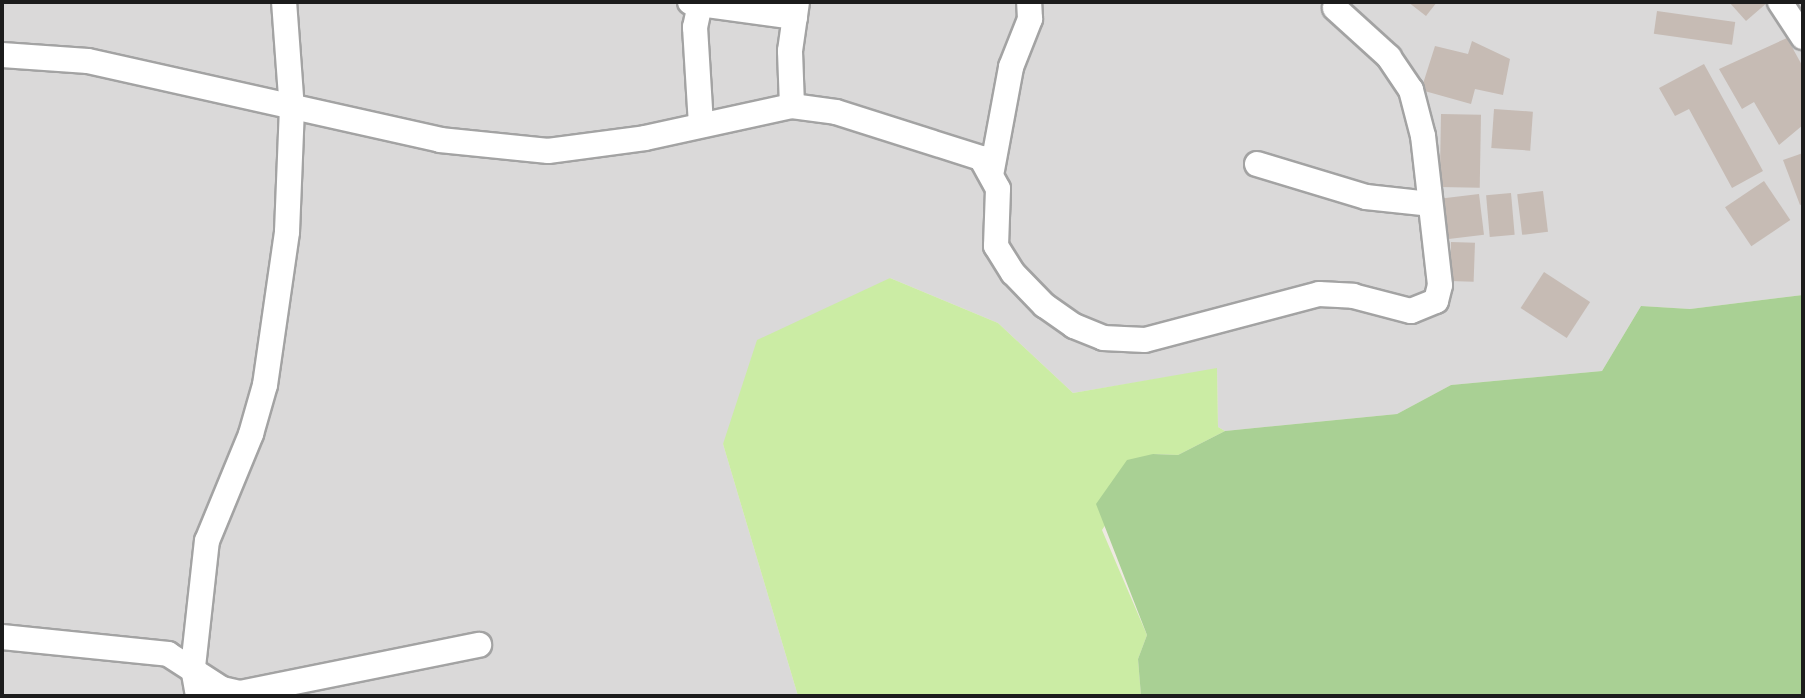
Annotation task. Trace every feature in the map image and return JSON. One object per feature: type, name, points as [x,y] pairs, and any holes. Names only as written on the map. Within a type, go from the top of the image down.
[{"type":"street","points":[[198,696],[193,667],[207,541],[251,434],[275,331],[287,232],[292,110],[284,2]]},
{"type":"street","points":[[1029,2],[1030,19],[1011,67],[992,170],[998,189],[996,246],[1013,273],[1044,305],[1103,338],[1145,340],[1319,294],[1424,310],[1440,294],[1423,136],[1411,90],[1389,57],[1335,8]]},
{"type":"street","points":[[1780,2],[1803,37]]},
{"type":"street","points":[[701,124],[695,3],[796,9],[792,106]]},
{"type":"street","points":[[2,55],[88,61],[292,110],[440,140],[548,151],[645,138],[792,106],[836,112],[968,153],[992,170]]},
{"type":"street","points":[[1257,164],[1366,197],[1430,204]]},
{"type":"street","points":[[2,637],[168,654],[193,667],[222,689],[240,693],[479,645]]},
{"type":"shaded area","points":[[2,2],[1803,2],[1803,295],[1690,309],[1641,306],[1602,371],[1451,385],[1397,414],[1225,431],[1218,427],[1217,369],[1073,393],[998,323],[890,278],[723,444],[798,696],[2,696]]},
{"type":"green space","points":[[890,278],[998,323],[1073,393],[1217,368],[1218,427],[1225,431],[1178,455],[1153,454],[1102,530],[1147,635],[1138,659],[1141,696],[798,696],[723,444],[757,340]]},
{"type":"green space","points":[[1803,295],[1803,696],[1141,696],[1138,659],[1147,635],[1096,504],[1127,460],[1153,454],[1178,455],[1225,431],[1397,414],[1451,385],[1602,371],[1641,306],[1690,309]]},
{"type":"building","points":[[1408,2],[1437,2],[1426,16]]},
{"type":"building","points":[[1729,2],[1768,2],[1746,21]]},
{"type":"building","points":[[1657,11],[1735,22],[1732,45],[1654,34]]},
{"type":"building","points":[[1787,38],[1803,67],[1803,125],[1779,145],[1754,102],[1742,109],[1719,69]]},
{"type":"building","points":[[1472,41],[1510,59],[1503,95],[1475,89],[1471,104],[1421,90],[1435,46],[1468,54]]},
{"type":"building","points":[[1704,64],[1763,171],[1732,188],[1689,109],[1675,116],[1659,88]]},
{"type":"building","points":[[1494,109],[1533,112],[1530,151],[1491,148]]},
{"type":"building","points":[[1441,114],[1481,115],[1480,188],[1440,187]]},
{"type":"building","points":[[1803,153],[1803,204],[1800,205],[1783,160]]},
{"type":"building","points":[[1764,181],[1790,220],[1751,246],[1725,207]]},
{"type":"building","points":[[1543,191],[1548,232],[1522,235],[1517,194]]},
{"type":"building","points":[[1511,193],[1515,235],[1490,237],[1486,195]]},
{"type":"building","points":[[1479,194],[1484,235],[1438,240],[1433,200]]},
{"type":"building","points":[[1451,242],[1475,243],[1474,282],[1450,281]]},
{"type":"building","points":[[1544,272],[1590,302],[1567,338],[1521,308]]}]
